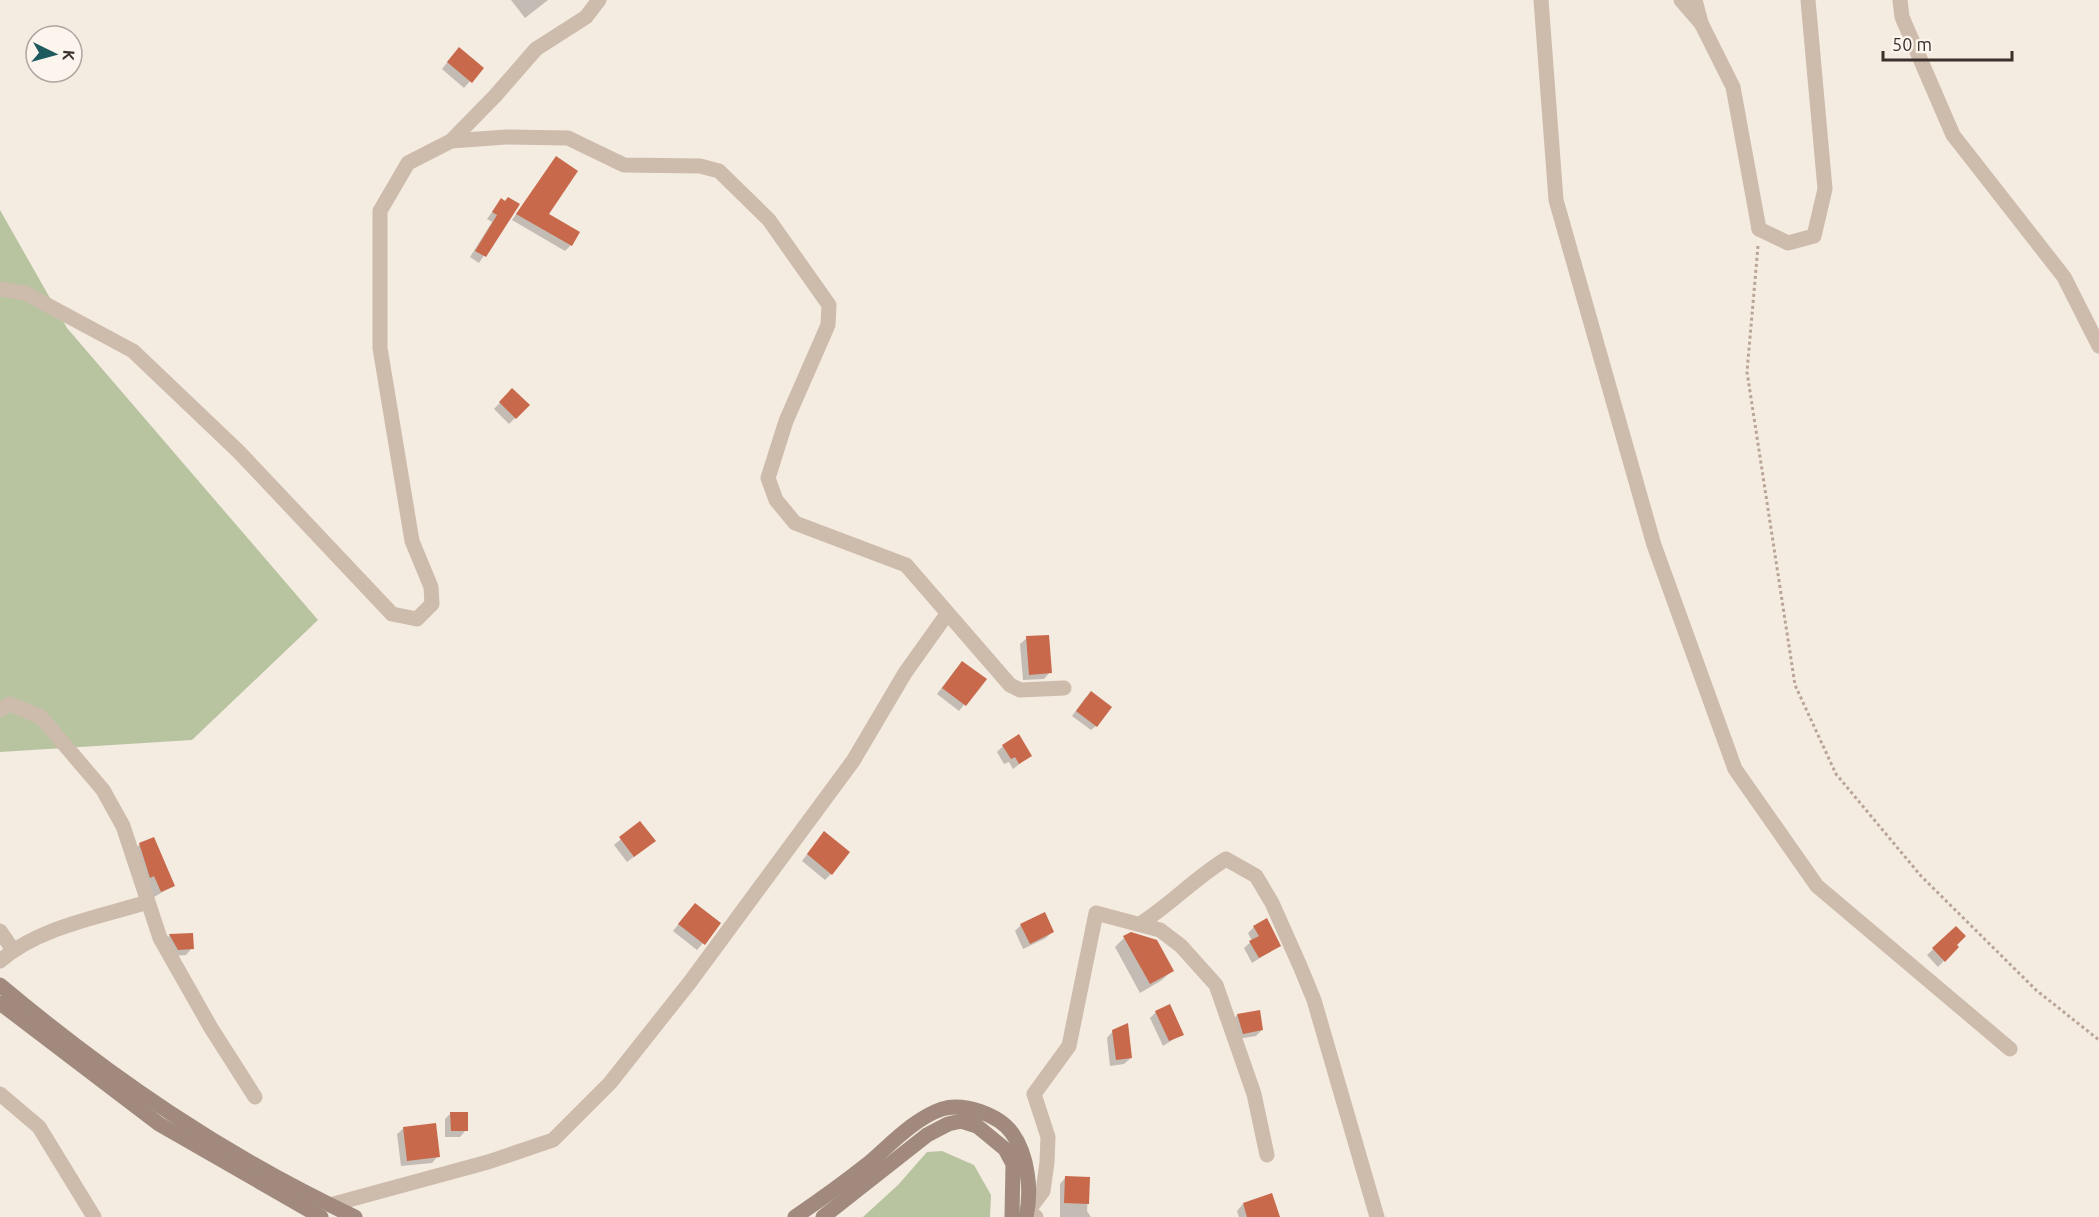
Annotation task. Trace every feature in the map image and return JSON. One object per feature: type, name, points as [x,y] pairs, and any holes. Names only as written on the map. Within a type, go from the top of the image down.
[{"type":"main road","points":[[0,985],[120,1080],[207,1138],[325,1211]]},
{"type":"main road","points":[[0,1004],[159,1124],[325,1211],[356,1217]]},
{"type":"main road","points":[[795,1217],[842,1184],[929,1114],[954,1107],[983,1113],[1011,1131],[1019,1144],[1027,1169],[1030,1215]]},
{"type":"main road","points":[[823,1217],[927,1136],[948,1124],[962,1121],[977,1126],[1005,1149],[1013,1164],[1015,1202],[1012,1217]]},
{"type":"street","points":[[0,289],[26,293],[133,351],[239,452],[392,614],[417,619],[432,604],[431,587],[412,541],[380,348],[380,211],[408,163],[451,141],[536,49],[586,17],[599,0]]},
{"type":"street","points":[[1541,0],[1556,200],[1654,545],[1735,769],[1817,886],[2010,1049]]},
{"type":"street","points":[[1681,0],[1701,23]]},
{"type":"street","points":[[1695,0],[1701,23],[1733,87],[1759,229],[1788,243],[1814,236],[1825,189],[1808,0]]},
{"type":"street","points":[[1900,0],[1902,17],[1953,135],[2064,277],[2099,346]]},
{"type":"street","points":[[451,141],[506,137],[567,138],[624,165],[700,166],[719,171],[769,220],[829,305],[828,325],[786,421],[768,478],[776,500],[795,523],[906,565],[1010,685],[1020,690],[1064,688]]},
{"type":"street","points":[[325,1211],[553,1140],[610,1083],[690,982],[853,761],[905,673],[947,614]]},
{"type":"street","points":[[0,710],[10,704],[41,717],[103,790],[123,826],[160,938],[211,1028],[255,1097]]},
{"type":"street","points":[[1140,924],[1169,905],[1203,873],[1226,859],[1256,876],[1272,903],[1314,1000],[1377,1217]]},
{"type":"street","points":[[0,961],[13,950],[82,921],[147,902]]},
{"type":"street","points":[[1030,1215],[1043,1191],[1048,1137],[1034,1094],[1069,1046],[1096,913],[1160,930],[1181,946],[1216,985],[1254,1094],[1267,1155]]},
{"type":"street","points":[[0,931],[13,950]]},
{"type":"street","points":[[0,1094],[39,1127],[94,1217]]},
{"type":"path","points":[[1759,229],[1747,372],[1795,685],[1836,774],[1922,876],[2037,990],[2099,1040]]},
{"type":"green space","points":[[0,210],[67,328],[318,620],[192,740],[0,752]]},
{"type":"green space","points":[[942,1151],[974,1165],[991,1195],[990,1217],[863,1217],[898,1185],[927,1152]]},
{"type":"building","points":[[459,47],[484,68],[472,83],[447,62]]},
{"type":"building","points":[[556,156],[578,171],[549,214],[580,232],[572,246],[516,214]]},
{"type":"building","points":[[508,197],[520,204],[486,257],[475,251],[497,215],[492,212],[501,198],[505,201]]},
{"type":"building","points":[[512,388],[530,405],[516,419],[499,402]]},
{"type":"building","points":[[1049,635],[1052,673],[1029,675],[1026,636]]},
{"type":"building","points":[[962,661],[987,679],[966,706],[942,688]]},
{"type":"building","points":[[1091,691],[1112,707],[1097,727],[1076,711]]},
{"type":"building","points":[[1019,734],[1032,756],[1019,764],[1015,757],[1011,759],[1002,745]]},
{"type":"building","points":[[640,821],[656,841],[634,857],[619,837]]},
{"type":"building","points":[[824,831],[850,852],[832,875],[807,854]]},
{"type":"building","points":[[154,837],[175,886],[161,892],[154,876],[150,878],[139,843]]},
{"type":"building","points":[[695,903],[721,923],[705,945],[678,924]]},
{"type":"building","points":[[1045,912],[1054,932],[1030,944],[1020,924]]},
{"type":"building","points":[[1267,918],[1281,946],[1259,958],[1249,941],[1259,936],[1253,926]]},
{"type":"building","points":[[1956,926],[1966,936],[1945,962],[1932,948]]},
{"type":"building","points":[[1131,932],[1157,940],[1174,971],[1150,984],[1123,936]]},
{"type":"building","points":[[193,933],[194,949],[178,950],[169,934]]},
{"type":"building","points":[[1170,1004],[1184,1035],[1169,1041],[1155,1011]]},
{"type":"building","points":[[1260,1010],[1263,1030],[1243,1034],[1237,1014]]},
{"type":"building","points":[[1128,1023],[1132,1058],[1116,1060],[1112,1030]]},
{"type":"building","points":[[450,1112],[468,1112],[468,1131],[451,1131]]},
{"type":"building","points":[[436,1123],[440,1157],[407,1161],[403,1127]]},
{"type":"building","points":[[1065,1176],[1090,1177],[1089,1204],[1064,1203]]},
{"type":"building","points":[[1272,1193],[1280,1217],[1247,1217],[1243,1203]]}]
